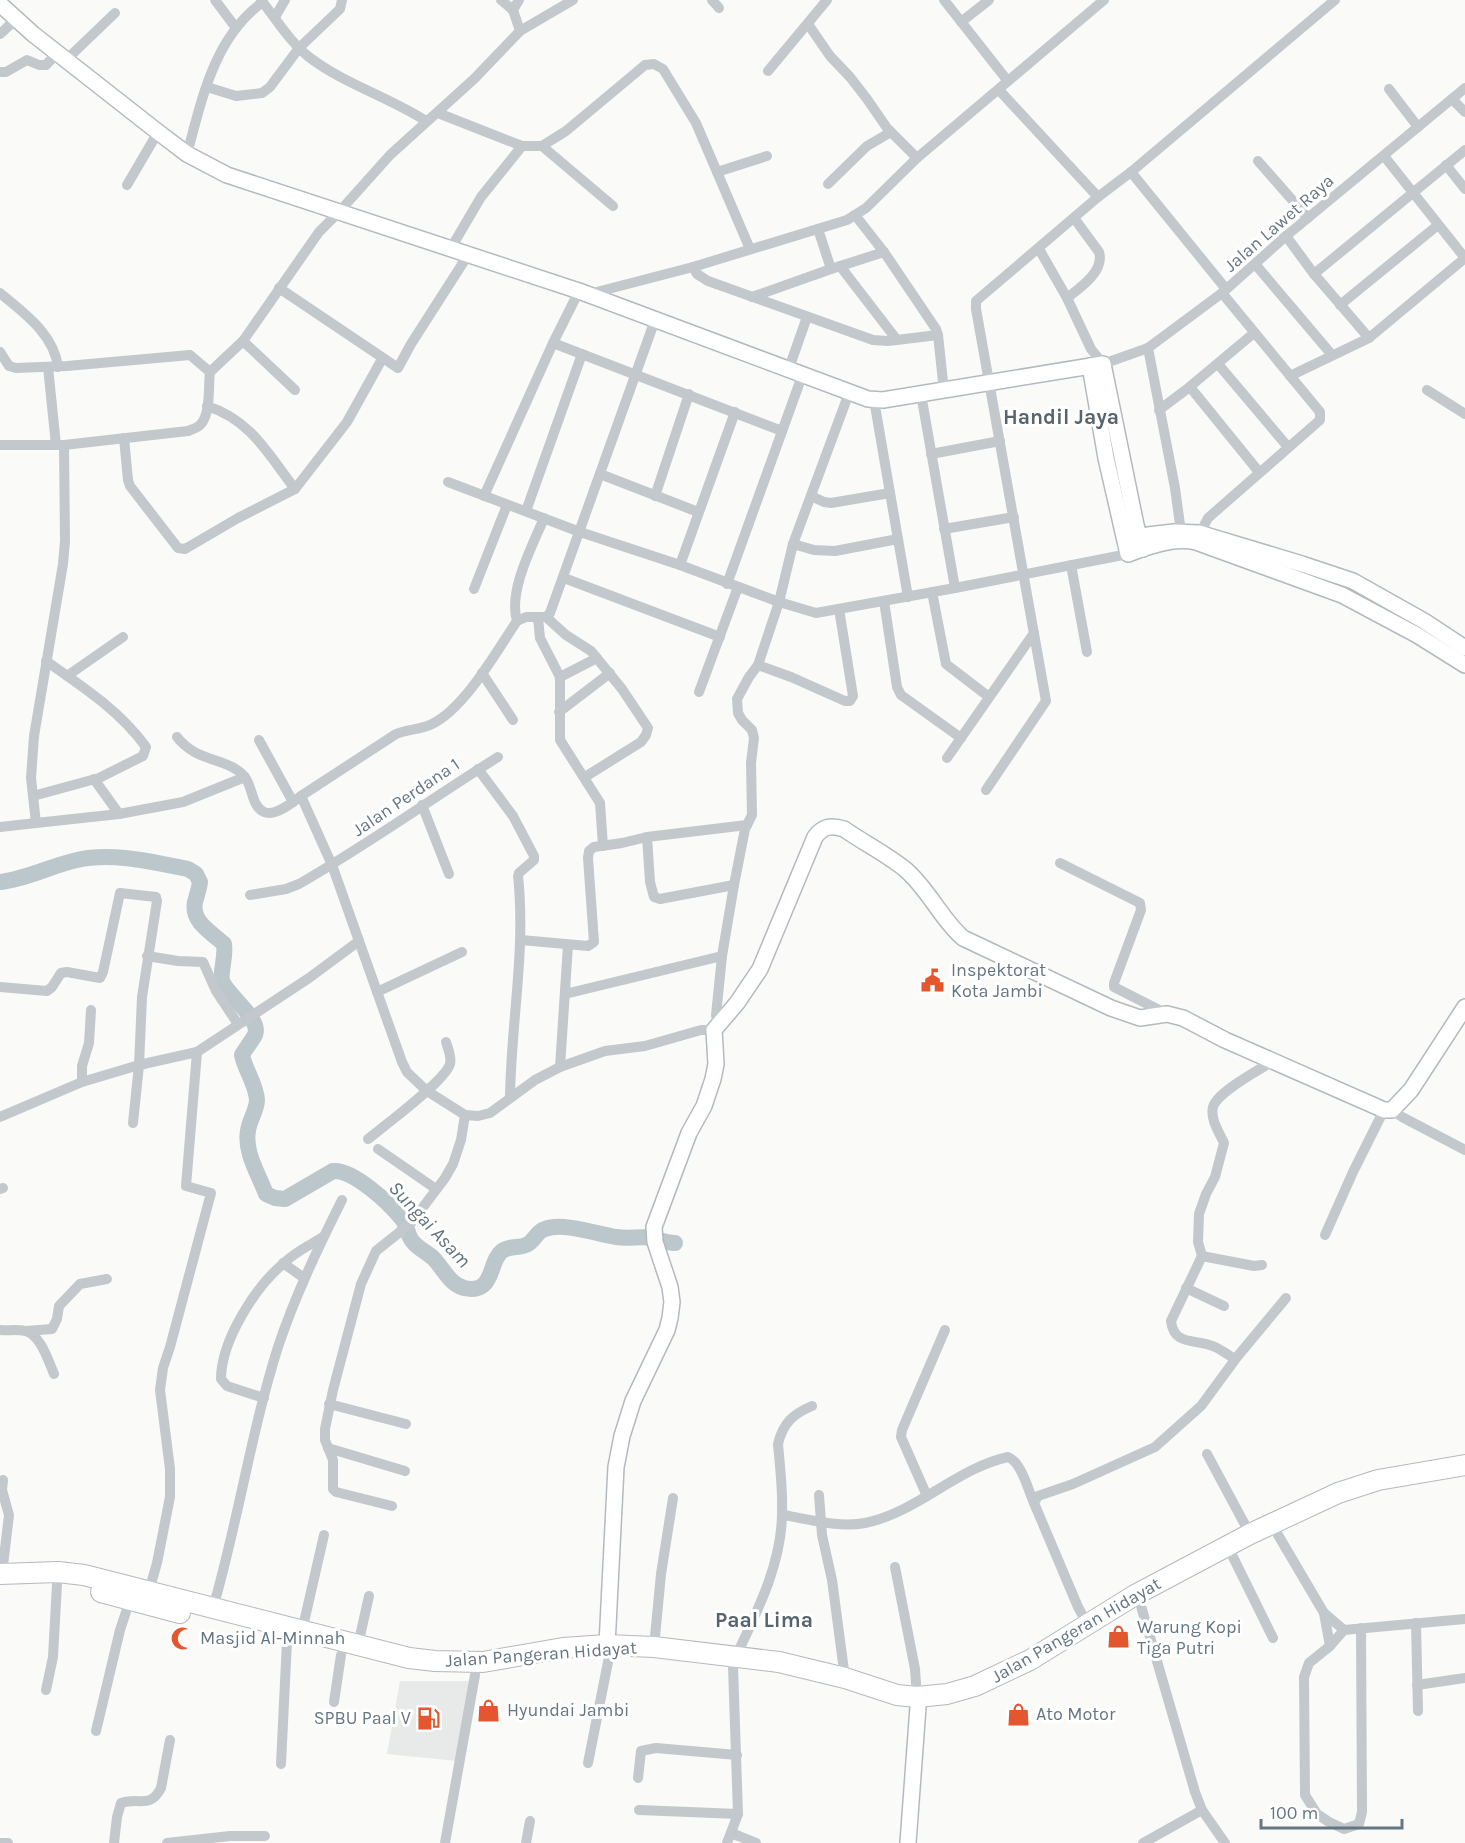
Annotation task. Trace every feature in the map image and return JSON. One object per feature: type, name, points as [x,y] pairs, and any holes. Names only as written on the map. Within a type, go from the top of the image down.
[{"type":"highway","name":"Jalan Pangeran Hidayat","points":[[1,1578],[78,1586],[130,1600],[211,1614],[408,1664],[465,1671],[563,1660],[608,1651],[654,1647],[735,1661],[897,1706],[975,1686],[1030,1660],[1088,1625],[1232,1556],[1274,1527],[1357,1485],[1432,1469],[1465,1465]]},
{"type":"highway","name":"Jalan Pangeran Hidayat","points":[[608,1651],[687,1661],[779,1662],[845,1678],[917,1702],[948,1703],[980,1695],[1039,1669],[1138,1600],[1250,1534],[1376,1492],[1465,1476]]},
{"type":"highway","name":"Jalan Pangeran Hidayat","points":[[1,1578],[58,1572],[84,1575],[149,1591],[211,1614]]},
{"type":"street","points":[[214,0],[236,28]]},
{"type":"street","points":[[275,17],[285,0]]},
{"type":"street","points":[[207,87],[236,96],[262,93],[270,87],[299,48],[340,9],[342,0]]},
{"type":"street","points":[[501,0],[516,5],[520,31]]},
{"type":"street","points":[[0,445],[60,445],[188,431],[200,426],[207,406],[210,372],[243,341],[318,232],[390,155],[474,79],[520,31],[573,0]]},
{"type":"street","points":[[768,71],[828,0]]},
{"type":"street","points":[[944,0],[1007,80]]},
{"type":"street","points":[[961,22],[989,0]]},
{"type":"street","points":[[484,496],[552,343],[584,292],[693,267],[848,220],[866,208],[917,158],[1104,0]]},
{"type":"street","points":[[986,790],[1046,701],[976,301],[1335,0]]},
{"type":"street","points":[[187,154],[222,46],[262,1],[299,48],[327,68],[406,108],[426,121]]},
{"type":"street","points":[[0,4],[187,154],[227,175],[584,292],[849,393],[874,400],[883,400],[1096,365]]},
{"type":"street","points":[[0,72],[6,72],[27,60],[46,65],[62,56],[115,14]]},
{"type":"street","points":[[0,34],[16,19]]},
{"type":"street","points":[[808,24],[830,56],[850,76],[891,132],[917,158]]},
{"type":"street","points":[[438,112],[522,146],[542,146],[566,131],[645,65],[654,64],[663,69],[696,123],[750,249]]},
{"type":"street","name":"Jalan Lawet Raya","points":[[1096,365],[1148,348],[1224,291],[1286,236],[1465,88]]},
{"type":"street","points":[[1389,89],[1418,127]]},
{"type":"street","points":[[999,90],[1098,197]]},
{"type":"street","points":[[1452,99],[1465,111]]},
{"type":"street","points":[[127,185],[158,132]]},
{"type":"street","points":[[828,184],[867,146],[891,132]]},
{"type":"street","points":[[451,248],[481,198],[522,146]]},
{"type":"street","points":[[542,146],[613,206]]},
{"type":"street","points":[[1314,274],[1465,150]]},
{"type":"street","points":[[717,172],[767,156]]},
{"type":"street","points":[[1290,376],[1369,338],[1465,258],[1384,156]]},
{"type":"street","points":[[1258,161],[1308,218]]},
{"type":"street","points":[[1446,165],[1465,189]]},
{"type":"street","points":[[1131,172],[1254,333],[1322,416],[1208,518],[1200,538]]},
{"type":"street","points":[[855,215],[884,252],[936,329],[944,391]]},
{"type":"street","points":[[1067,298],[1095,272],[1100,259],[1099,252],[1074,218]]},
{"type":"street","points":[[1340,305],[1438,225]]},
{"type":"street","points":[[818,229],[835,268],[897,340]]},
{"type":"street","points":[[1286,236],[1314,274],[1369,338]]},
{"type":"street","points":[[1039,249],[1067,298],[1096,365],[1130,548]]},
{"type":"street","points":[[752,297],[884,252]]},
{"type":"street","points":[[279,288],[398,368],[468,255]]},
{"type":"street","points":[[1255,264],[1332,355]]},
{"type":"street","points":[[693,267],[697,274],[708,281],[873,340],[897,340],[938,335]]},
{"type":"street","points":[[0,294],[25,314],[52,345],[60,445],[65,541],[33,736],[31,778],[36,823]]},
{"type":"street","points":[[699,692],[720,637],[733,586],[782,431],[807,317]]},
{"type":"street","points":[[542,618],[550,613],[564,578],[634,374],[655,320]]},
{"type":"street","points":[[1160,410],[1254,333]]},
{"type":"street","points":[[243,341],[296,390]]},
{"type":"street","points":[[552,343],[782,431]]},
{"type":"street","points":[[1148,348],[1181,531]]},
{"type":"street","points":[[0,352],[9,366],[16,368],[190,355],[210,372]]},
{"type":"street","points":[[526,511],[582,354]]},
{"type":"street","points":[[124,438],[130,486],[178,548],[182,550],[295,489],[347,422],[382,359]]},
{"type":"street","points":[[1218,364],[1288,447]]},
{"type":"street","points":[[1190,387],[1259,472]]},
{"type":"street","points":[[1427,390],[1465,414]]},
{"type":"street","points":[[588,1763],[608,1651],[616,1467],[622,1436],[633,1401],[667,1330],[670,1318],[672,1302],[670,1287],[655,1234],[689,1133],[704,1106],[714,1079],[715,1027],[722,957],[734,885],[747,825],[752,815],[751,763],[754,738],[752,730],[742,720],[736,707],[737,699],[748,677],[758,665],[779,602],[793,544],[849,393]]},
{"type":"street","points":[[655,496],[689,394]]},
{"type":"street","points":[[921,394],[955,588]]},
{"type":"street","points":[[874,400],[908,597]]},
{"type":"street","points":[[207,406],[235,417],[252,432],[295,489]]},
{"type":"street","points":[[680,565],[735,412]]},
{"type":"street","points":[[931,454],[1000,441]]},
{"type":"street","points":[[600,474],[698,512]]},
{"type":"street","points":[[448,482],[580,532],[816,613],[1071,565],[1181,531],[1225,546],[1353,581],[1424,621],[1465,648]]},
{"type":"street","points":[[811,496],[831,503],[890,493]]},
{"type":"street","points":[[474,589],[507,505]]},
{"type":"street","points":[[944,529],[1014,517]]},
{"type":"street","points":[[517,621],[514,611],[518,585],[544,518]]},
{"type":"street","points":[[1130,548],[1200,538]]},
{"type":"street","points":[[793,544],[814,550],[836,551],[898,539]]},
{"type":"street","points":[[1225,546],[1350,598],[1465,665]]},
{"type":"street","points":[[1071,565],[1087,652]]},
{"type":"street","points":[[564,578],[720,637]]},
{"type":"street","points":[[932,592],[946,664],[989,698]]},
{"type":"street","points":[[884,601],[897,687],[901,695],[961,738]]},
{"type":"street","points":[[758,665],[845,701],[850,701],[853,696],[839,609]]},
{"type":"street","points":[[177,737],[195,754],[236,770],[245,777],[258,808],[271,813],[297,799],[333,773],[396,734],[430,725],[442,718],[454,708],[482,673],[517,621],[526,617],[542,618],[585,646],[597,658],[648,728],[648,733],[641,742],[585,777]]},
{"type":"street","points":[[542,618],[540,638],[560,677],[560,740],[600,802],[603,846]]},
{"type":"street","points":[[947,758],[1034,633]]},
{"type":"street","points":[[67,676],[123,637]]},
{"type":"street","points":[[560,677],[597,658]]},
{"type":"street","points":[[33,796],[94,779],[143,756],[146,747],[124,720],[46,661]]},
{"type":"street","points":[[482,673],[513,720]]},
{"type":"street","points":[[560,712],[610,673]]},
{"type":"street","points":[[259,740],[297,799],[332,865],[407,1072],[427,1091],[465,1115],[478,1116],[490,1113],[535,1080],[560,1067],[605,1051],[645,1046],[715,1027],[737,1003],[760,969],[815,837],[820,830],[826,827],[834,826],[844,829],[906,871],[963,938],[1111,1008],[1140,1018],[1167,1014]]},
{"type":"street","name":"Jalan Perdana 1","points":[[250,895],[285,889],[299,884],[498,757]]},
{"type":"street","points":[[478,769],[513,816],[534,856],[519,873],[521,940],[510,1071],[510,1097]]},
{"type":"street","points":[[0,827],[119,814],[183,802],[245,777]]},
{"type":"street","points":[[94,779],[119,814]]},
{"type":"street","points":[[422,805],[449,874]]},
{"type":"street","points":[[521,940],[588,946],[594,942],[588,858],[594,847],[647,837],[747,825]]},
{"type":"street","points":[[647,837],[650,882],[654,897],[660,899],[734,885]]},
{"type":"street","points":[[1059,863],[1138,901],[1141,910],[1114,987],[1167,1014],[1182,1018],[1225,1040],[1388,1110],[1465,1150]]},
{"type":"street","points":[[0,987],[47,991],[64,972],[99,978],[103,972],[119,896],[123,892],[156,897],[142,998],[139,1065],[133,1123]]},
{"type":"street","points":[[0,1117],[82,1082],[139,1065],[196,1052],[309,978],[359,941]]},
{"type":"street","points":[[560,1067],[568,945]]},
{"type":"street","points":[[377,992],[462,952]]},
{"type":"street","points":[[147,956],[178,962],[203,962],[216,991],[239,1023]]},
{"type":"street","points":[[565,994],[722,957]]},
{"type":"street","points":[[1325,1235],[1353,1172],[1388,1110],[1411,1090],[1465,1007]]},
{"type":"street","points":[[82,1082],[82,1066],[89,1043],[91,1010]]},
{"type":"street","points":[[368,1139],[427,1091],[450,1065],[451,1057],[446,1042]]},
{"type":"street","points":[[149,1591],[170,1497],[170,1469],[160,1390],[163,1368],[211,1193],[186,1186],[195,1090],[196,1052]]},
{"type":"street","points":[[1235,1359],[1214,1346],[1176,1336],[1172,1331],[1171,1321],[1202,1256],[1198,1242],[1199,1214],[1215,1177],[1224,1143],[1214,1121],[1213,1107],[1229,1089],[1273,1061]]},
{"type":"street","points":[[392,1506],[336,1492],[333,1489],[333,1460],[324,1435],[329,1404],[368,1265],[376,1251],[411,1223],[453,1164],[465,1115]]},
{"type":"street","points":[[378,1149],[436,1189]]},
{"type":"street","points":[[211,1614],[225,1566],[278,1347],[304,1278],[342,1200]]},
{"type":"street","points":[[264,1398],[226,1386],[221,1380],[240,1316],[283,1263],[324,1237]]},
{"type":"street","points":[[1202,1256],[1254,1266],[1262,1265]]},
{"type":"street","points":[[283,1263],[304,1278]]},
{"type":"street","points":[[0,1330],[52,1329],[57,1319],[59,1306],[80,1284],[107,1279]]},
{"type":"street","points":[[1186,1288],[1224,1306]]},
{"type":"street","points":[[1034,1503],[1038,1496],[1073,1484],[1155,1447],[1201,1406],[1235,1359],[1286,1298]]},
{"type":"street","points":[[927,1496],[902,1437],[902,1430],[945,1330]]},
{"type":"street","points":[[26,1331],[39,1342],[54,1374]]},
{"type":"street","points":[[329,1404],[406,1424]]},
{"type":"street","points":[[756,1843],[729,1838],[738,1814],[735,1661],[771,1575],[783,1515],[778,1444],[781,1434],[787,1422],[796,1413],[812,1406]]},
{"type":"street","points":[[328,1448],[405,1471]]},
{"type":"street","points":[[1206,1454],[1250,1534]]},
{"type":"street","points":[[783,1515],[837,1524],[864,1523],[890,1514],[927,1496],[957,1477],[1008,1457],[1013,1460],[1020,1472],[1078,1607],[1088,1625]]},
{"type":"street","points":[[1,1578],[9,1515],[2,1490],[3,1480]]},
{"type":"street","points":[[819,1495],[822,1535],[832,1580],[845,1678]]},
{"type":"street","points":[[654,1647],[661,1574],[673,1498]]},
{"type":"street","points":[[1274,1527],[1324,1613],[1344,1630]]},
{"type":"street","points":[[281,1764],[294,1636],[324,1535]]},
{"type":"street","points":[[1232,1556],[1273,1638]]},
{"type":"street","points":[[895,1567],[915,1670],[917,1702],[908,1843]]},
{"type":"street","points":[[46,1690],[53,1658],[57,1584]]},
{"type":"street","points":[[334,1702],[369,1596]]},
{"type":"street","points":[[96,1731],[120,1630],[130,1600]]},
{"type":"street","points":[[1138,1600],[1195,1792],[1202,1810],[1225,1843]]},
{"type":"street","points":[[1324,1613],[1330,1646]]},
{"type":"street","points":[[1361,1628],[1363,1641],[1362,1812],[1359,1824],[1344,1829],[1317,1814],[1305,1795],[1304,1677],[1309,1663],[1330,1646],[1344,1630],[1361,1628],[1465,1619]]},
{"type":"street","points":[[1416,1623],[1418,1711]]},
{"type":"street","points":[[445,1843],[465,1671]]},
{"type":"street","points":[[1417,1686],[1465,1678]]},
{"type":"street","points":[[114,1843],[121,1803],[148,1801],[158,1795],[170,1740]]},
{"type":"street","points":[[638,1778],[639,1757],[641,1751],[645,1749],[737,1755]]},
{"type":"street","points":[[639,1810],[738,1814]]},
{"type":"street","points":[[1143,1843],[1202,1810]]},
{"type":"street","points":[[526,1843],[530,1821]]},
{"type":"street","points":[[167,1843],[265,1836]]},
{"type":"street","points":[[0,1843],[8,1843]]},
{"type":"shaded area","name":"SPBU Paal V","points":[[400,1681],[470,1681],[457,1761],[387,1754]]},
{"type":"waterway","name":"Sungai Asam","points":[[0,882],[77,860],[104,857],[161,864],[188,869],[196,874],[200,882],[195,902],[196,915],[203,926],[224,944],[222,981],[254,1022],[256,1029],[255,1035],[242,1055],[255,1088],[257,1100],[247,1139],[253,1163],[266,1194],[285,1199],[333,1171],[350,1175],[389,1204],[404,1222],[412,1241],[433,1258],[451,1280],[464,1288],[481,1287],[502,1251],[525,1245],[542,1230],[552,1227],[570,1228],[621,1238],[653,1238],[675,1243]]},
{"type":"place","name":"Inspektorat Kota Jambi","points":[[933,980]]},
{"type":"place","name":"Warung Kopi Tiga Putri","points":[[1119,1637]]},
{"type":"place","name":"Masjid Al-Minnah","points":[[182,1638]]},
{"type":"place","name":"Hyundai Jambi","points":[[489,1710]]},
{"type":"place","name":"Ato Motor","points":[[1018,1714]]},
{"type":"place","name":"SPBU Paal V","points":[[429,1718]]},
{"type":"district","name":"Handil Jaya","points":[[1061,417]]},
{"type":"district","name":"Paal Lima","points":[[764,1620]]}]
